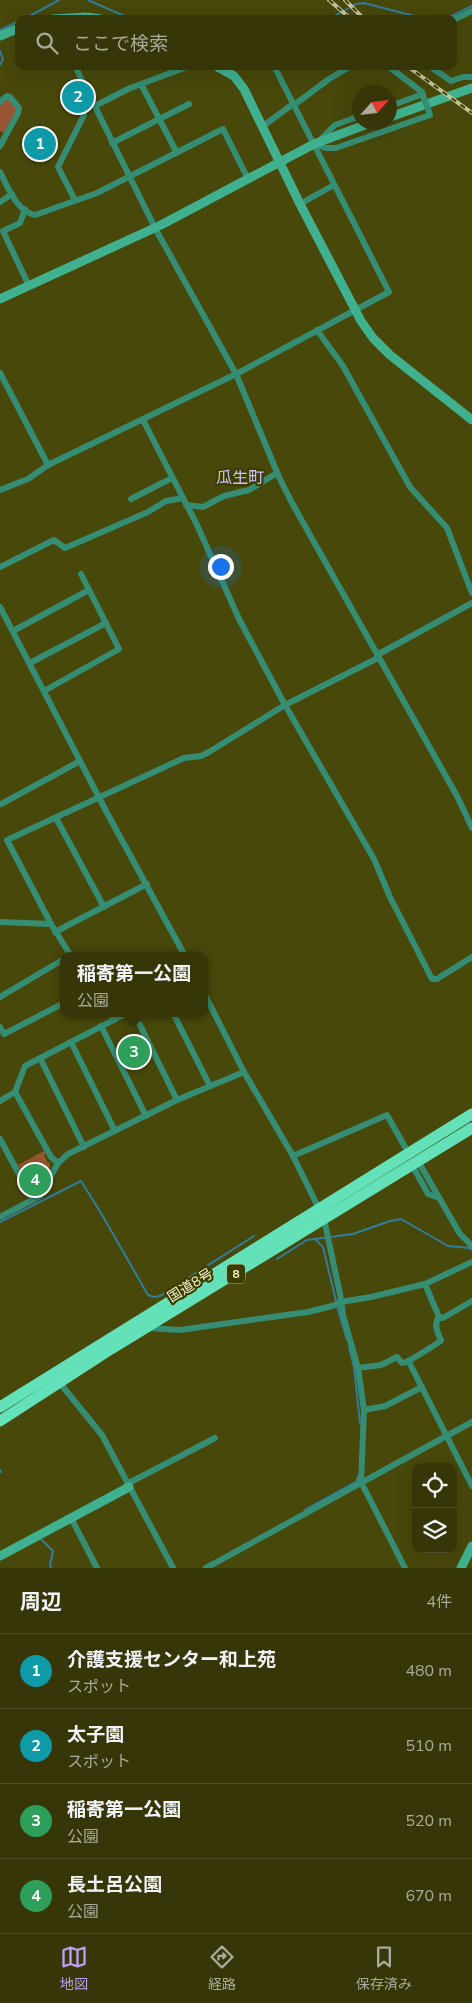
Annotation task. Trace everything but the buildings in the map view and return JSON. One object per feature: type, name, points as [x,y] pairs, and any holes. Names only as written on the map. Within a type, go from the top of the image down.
[{"type":"highway","name":"国道8号","points":[[0,1421],[147,1328],[472,1114]]},
{"type":"highway","name":"国道8号","points":[[0,1407],[322,1214],[416,1166],[472,1128]]},
{"type":"street","points":[[457,18],[472,11]]},
{"type":"street","points":[[0,36],[15,30]]},
{"type":"street","points":[[77,70],[155,228],[236,374],[277,473],[292,503],[456,796],[472,828]]},
{"type":"street","points":[[95,106],[117,94],[178,70]]},
{"type":"street","points":[[223,70],[234,76],[239,82],[263,126],[354,310],[373,338],[390,355],[472,420]]},
{"type":"street","points":[[0,490],[28,479],[48,465],[236,374],[389,292],[334,185],[316,144],[276,70]]},
{"type":"street","points":[[263,126],[344,70]]},
{"type":"street","points":[[316,144],[326,148],[336,148],[430,115],[423,95],[393,70]]},
{"type":"street","points":[[435,70],[451,81],[463,77],[471,79]]},
{"type":"street","points":[[141,84],[177,153]]},
{"type":"street","points":[[397,115],[472,88]]},
{"type":"street","points":[[397,104],[423,95]]},
{"type":"street","points":[[0,102],[7,96],[19,108],[0,146]]},
{"type":"street","points":[[112,143],[189,104]]},
{"type":"street","points":[[76,200],[58,167],[84,115]]},
{"type":"street","points":[[316,144],[335,125],[352,119]]},
{"type":"street","points":[[0,172],[19,205],[32,215],[35,215],[96,193],[223,129],[248,180]]},
{"type":"street","points":[[0,299],[208,202],[280,161],[352,130]]},
{"type":"street","points":[[300,204],[334,185]]},
{"type":"street","points":[[0,202],[12,194]]},
{"type":"street","points":[[25,209],[21,221],[3,231],[29,286]]},
{"type":"street","points":[[317,330],[343,366],[410,487],[447,528],[472,593]]},
{"type":"street","points":[[0,373],[48,465]]},
{"type":"street","points":[[144,420],[239,618],[285,706],[374,859],[390,897],[432,979],[437,978],[472,956]]},
{"type":"street","points":[[186,505],[203,507],[224,496],[250,490],[277,473]]},
{"type":"street","points":[[131,499],[172,478]]},
{"type":"street","points":[[0,567],[54,540],[66,548],[148,512],[166,501],[183,498]]},
{"type":"street","points":[[44,691],[119,649],[81,574]]},
{"type":"street","points":[[12,631],[89,590]]},
{"type":"street","points":[[68,952],[55,932],[7,840],[184,758],[201,756],[285,706],[472,603]]},
{"type":"street","points":[[0,607],[183,952]]},
{"type":"street","points":[[30,664],[106,623]]},
{"type":"street","points":[[1,804],[80,761]]},
{"type":"street","points":[[56,818],[104,907]]},
{"type":"street","points":[[55,932],[147,884]]},
{"type":"street","points":[[0,922],[51,924]]},
{"type":"street","points":[[0,997],[60,961]]},
{"type":"street","points":[[208,1001],[244,1072],[293,1156],[322,1214],[343,1315],[358,1368],[364,1410],[361,1482],[405,1568]]},
{"type":"street","points":[[0,1028],[4,1034],[60,1005]]},
{"type":"street","points":[[0,1101],[15,1092],[24,1066],[119,1017]]},
{"type":"street","points":[[136,1017],[177,1100]]},
{"type":"street","points":[[175,1017],[210,1086]]},
{"type":"street","points":[[102,1026],[146,1116]]},
{"type":"street","points":[[71,1042],[116,1131]]},
{"type":"street","points":[[40,1058],[84,1147]]},
{"type":"street","points":[[0,1216],[40,1196],[58,1163],[68,1154],[177,1100],[244,1072]]},
{"type":"street","points":[[15,1092],[51,1157],[58,1163]]},
{"type":"street","points":[[293,1156],[387,1115],[405,1147]]},
{"type":"street","points":[[0,1139],[34,1200]]},
{"type":"street","points":[[416,1166],[460,1234],[472,1246]]},
{"type":"street","points":[[147,1328],[180,1330],[308,1312],[341,1302],[425,1284],[472,1262]]},
{"type":"street","points":[[425,1284],[439,1317]]},
{"type":"street","points":[[439,1317],[443,1318],[472,1301]]},
{"type":"street","points":[[358,1368],[381,1365],[397,1357],[402,1362],[409,1362],[442,1341],[436,1326],[439,1317]]},
{"type":"street","points":[[409,1362],[472,1486]]},
{"type":"street","points":[[59,1382],[102,1435],[173,1568]]},
{"type":"street","points":[[364,1410],[385,1406],[422,1387]]},
{"type":"street","points":[[206,1568],[472,1422]]},
{"type":"street","points":[[0,1556],[216,1438]]},
{"type":"street","points":[[71,1518],[97,1568]]},
{"type":"street","points":[[460,1568],[472,1546]]},
{"type":"shaded area","points":[[6,99],[10,99],[16,106],[16,111],[4,133],[0,131],[0,106]]},
{"type":"shaded area","points":[[143,1038],[150,1052],[147,1053],[149,1058],[129,1067],[127,1063],[124,1064],[118,1050]]},
{"type":"shaded area","points":[[44,1151],[48,1163],[50,1162],[50,1169],[37,1192],[32,1192],[18,1165]]},
{"type":"waterway","points":[[31,15],[59,0]]},
{"type":"waterway","points":[[88,0],[122,15]]},
{"type":"waterway","points":[[336,15],[356,4],[364,3],[410,15]]},
{"type":"waterway","points":[[454,15],[472,6]]},
{"type":"waterway","points":[[0,30],[15,23]]},
{"type":"waterway","points":[[0,51],[3,59],[0,65]]},
{"type":"waterway","points":[[0,1222],[81,1181],[148,1295],[154,1297],[160,1296],[254,1236]]},
{"type":"waterway","points":[[277,1259],[307,1240],[353,1234],[401,1219],[448,1246],[472,1250]]},
{"type":"waterway","points":[[316,1240],[323,1247],[336,1301]]},
{"type":"waterway","points":[[337,1306],[347,1340]]},
{"type":"waterway","points":[[349,1347],[354,1367],[360,1423]]},
{"type":"waterway","points":[[305,1510],[356,1482],[359,1475]]},
{"type":"waterway","points":[[41,1539],[53,1551],[51,1568]]},
{"type":"tunnel","points":[[414,1161],[419,1171]]},
{"type":"railway","points":[[329,0],[346,15]]},
{"type":"railway","points":[[345,0],[360,15]]},
{"type":"railway","points":[[413,70],[472,113]]},
{"type":"place","name":"太子園","points":[[78,97]]},
{"type":"place","name":"介護支援センター和上苑","points":[[40,144]]},
{"type":"place","name":"稲寄第一公園","points":[[134,1052]]},
{"type":"place","name":"長土呂公園","points":[[35,1180]]},
{"type":"district","name":"瓜生町","points":[[240,477]]}]
